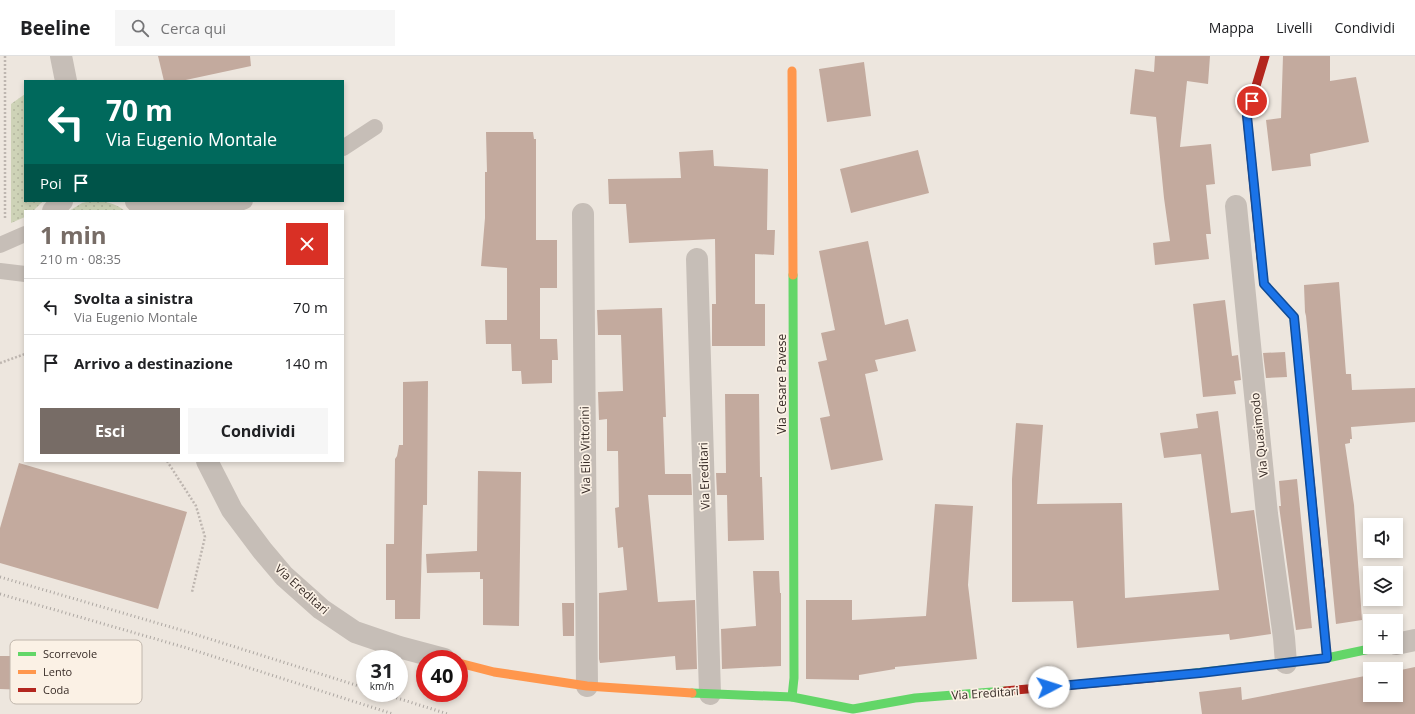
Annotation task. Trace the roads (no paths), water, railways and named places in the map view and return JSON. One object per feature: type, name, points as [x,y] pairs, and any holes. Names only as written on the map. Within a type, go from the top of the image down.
[{"type":"street","points":[[61,56],[66,80]]},
{"type":"street","points":[[1265,56],[1247,116],[1262,269],[1264,284],[1294,317],[1327,658]]},
{"type":"street","name":"Via Cesare Pavese","points":[[792,70],[794,662],[792,697]]},
{"type":"street","points":[[54,210],[61,202]]},
{"type":"street","name":"Via Quasimodo","points":[[1236,206],[1267,514],[1286,663]]},
{"type":"street","name":"Via Elio Vittorini","points":[[583,214],[588,686]]},
{"type":"street","name":"Via Ereditari","points":[[697,258],[710,694]]},
{"type":"street","name":"Via Ereditari","points":[[207,462],[232,510],[284,576],[321,609],[355,632],[416,652]]},
{"type":"street","points":[[1403,643],[1415,640]]},
{"type":"street","name":"Via Ereditari","points":[[468,665],[494,672],[588,686],[710,694],[792,697],[861,711],[915,698],[989,693],[1192,674],[1327,658],[1363,650]]},
{"type":"lane","points":[[344,147],[375,127]]},
{"type":"lane","points":[[141,206],[161,205],[220,210],[242,202]]},
{"type":"lane","points":[[2,244],[24,234]]},
{"type":"lane","points":[[0,271],[24,274]]},
{"type":"railway","points":[[0,577],[191,633],[356,685]]},
{"type":"railway","points":[[0,594],[187,648],[393,714]]},
{"type":"railway","points":[[408,701],[448,714]]}]
